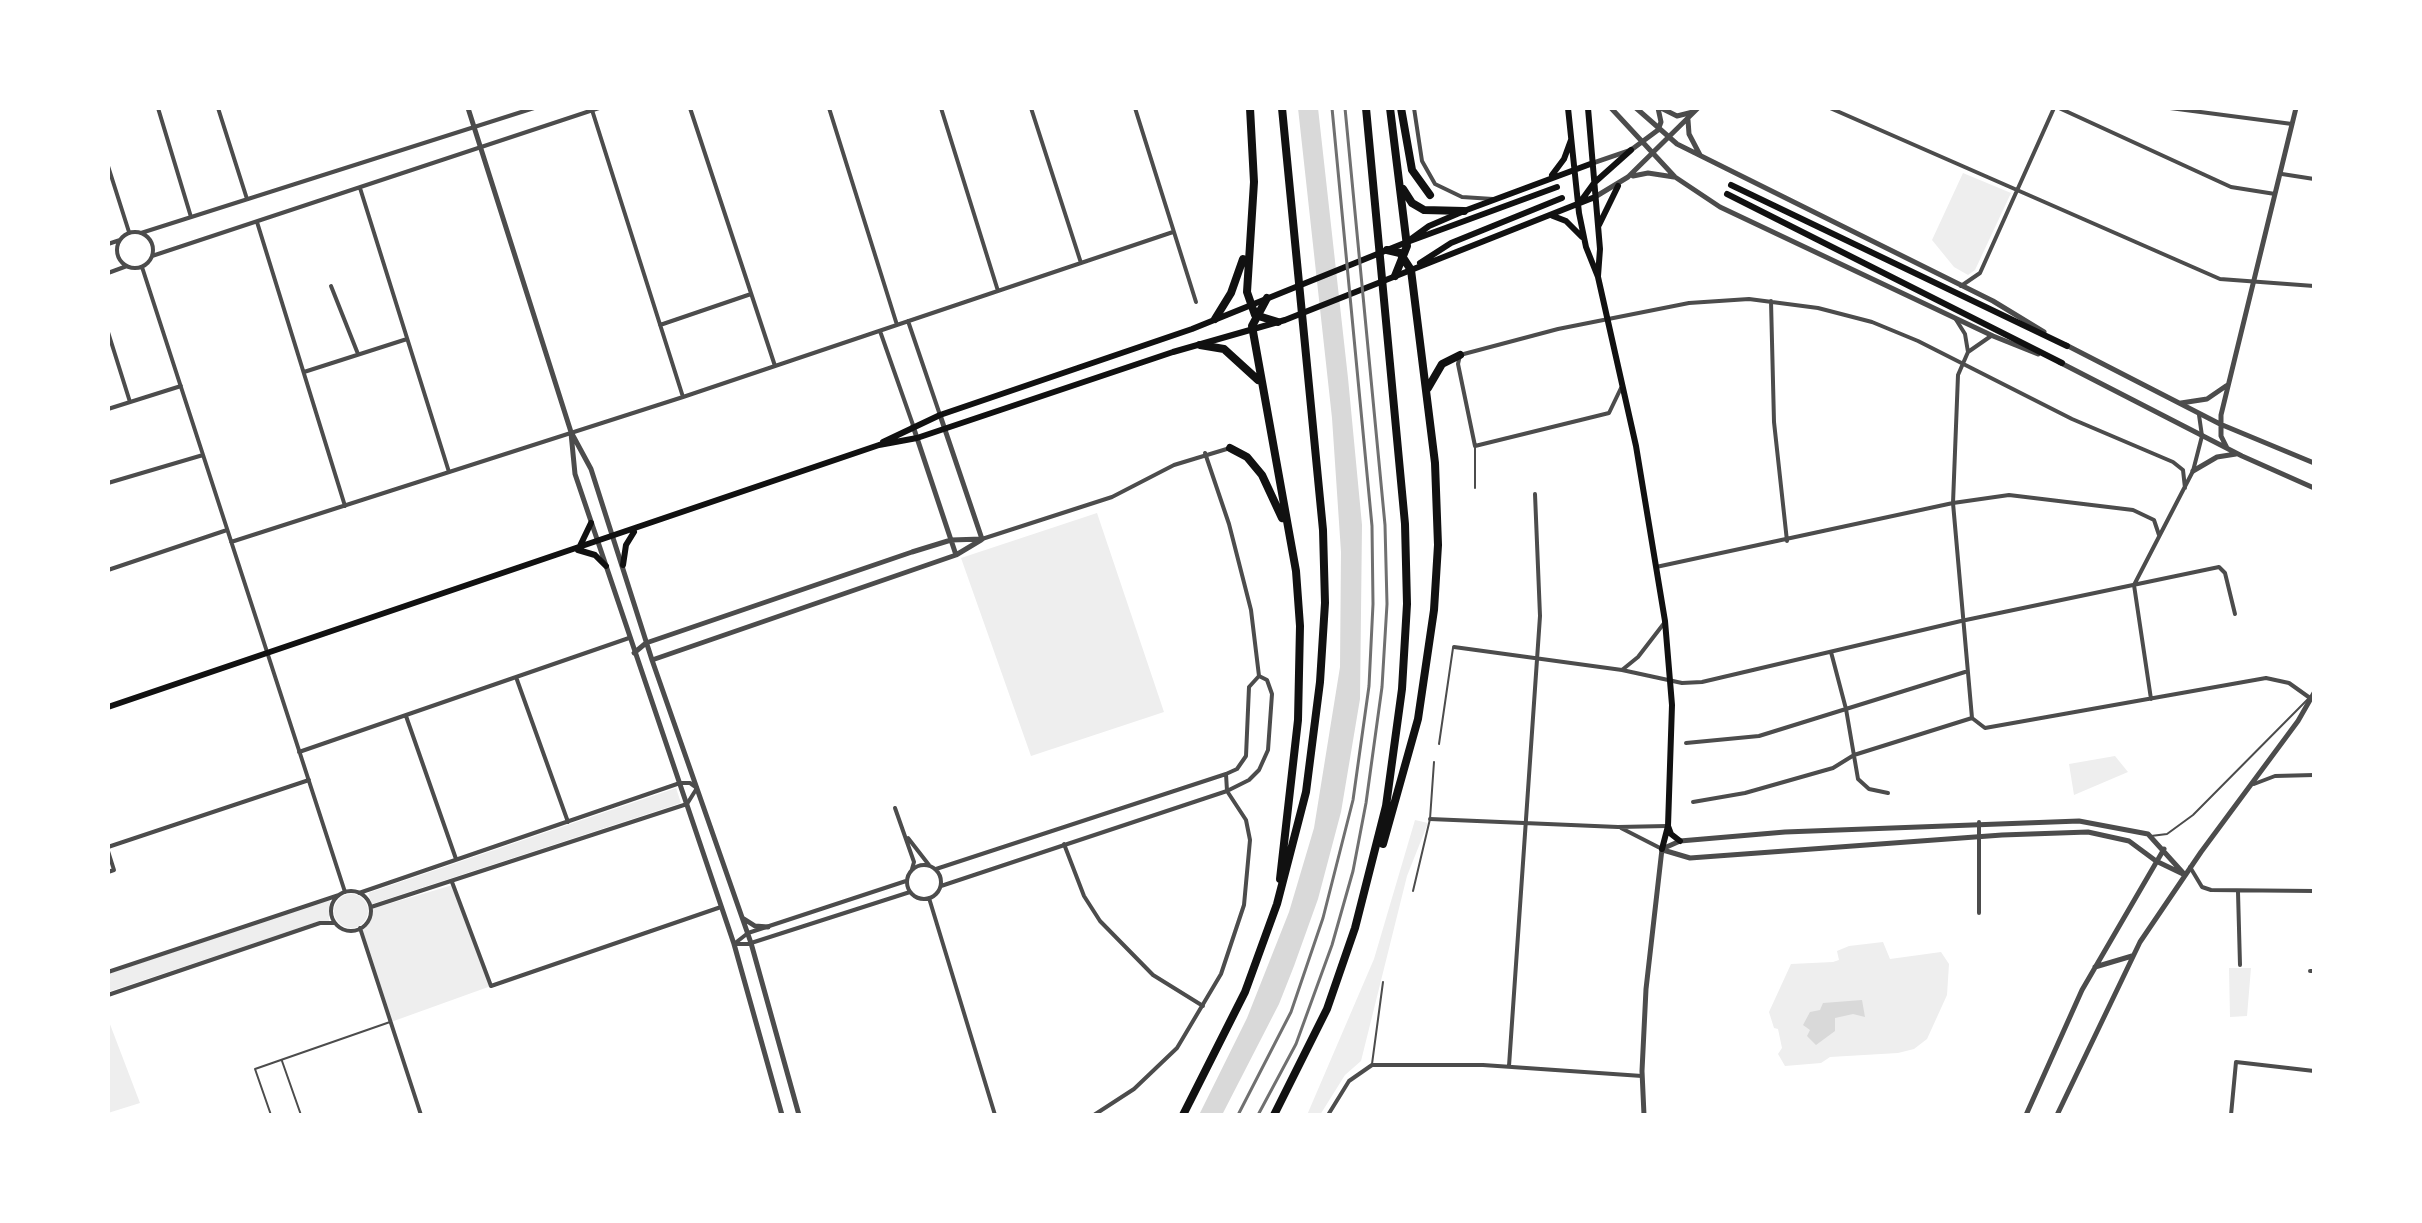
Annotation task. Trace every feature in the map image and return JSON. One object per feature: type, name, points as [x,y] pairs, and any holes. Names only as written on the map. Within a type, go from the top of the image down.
[{"type":"highway","points":[[1250,108],[1254,182],[1249,239],[1249,304],[1255,315],[1281,321]]},
{"type":"highway","points":[[1183,1115],[1240,1004],[1277,904],[1297,833],[1320,682],[1325,566],[1282,108]]},
{"type":"highway","points":[[1358,916],[1379,841],[1397,742],[1407,604],[1405,524],[1366,108]]},
{"type":"highway","points":[[1390,108],[1407,242],[1405,257],[1395,276]]},
{"type":"highway","points":[[1401,108],[1412,170],[1430,195]]},
{"type":"highway","points":[[1399,177],[1405,195],[1419,209],[1464,211]]},
{"type":"highway","points":[[1215,319],[1235,285],[1249,239]]},
{"type":"highway","points":[[1274,1115],[1327,1009],[1411,755],[1430,637],[1438,521],[1427,392],[1411,270],[1405,257],[1387,250]]},
{"type":"highway","points":[[1267,298],[1255,315],[1252,330],[1299,597],[1301,684],[1277,904]]},
{"type":"highway","points":[[1200,345],[1217,345],[1229,352],[1260,384]]},
{"type":"highway","points":[[1427,392],[1442,364],[1460,355]]},
{"type":"highway","points":[[1230,448],[1247,457],[1262,475],[1290,537]]},
{"type":"main road","points":[[1568,108],[1578,205],[1586,247]]},
{"type":"main road","points":[[1588,108],[1598,277],[1636,446],[1665,621],[1671,681],[1668,826],[1662,849]]},
{"type":"main road","points":[[1549,177],[1564,159],[1572,132]]},
{"type":"main road","points":[[1578,205],[1594,183],[1631,150]]},
{"type":"main road","points":[[1407,242],[1429,226],[1464,211],[1593,163]]},
{"type":"main road","points":[[1731,185],[2067,346]]},
{"type":"main road","points":[[1597,233],[1602,213],[1618,186]]},
{"type":"main road","points":[[879,445],[913,425],[1215,319],[1407,242],[1557,187]]},
{"type":"main road","points":[[1727,194],[2062,363]]},
{"type":"main road","points":[[108,707],[614,538],[879,445],[917,438],[1281,321],[1595,197]]},
{"type":"main road","points":[[1411,270],[1451,243],[1562,198]]},
{"type":"main road","points":[[1546,217],[1566,221],[1578,232],[1598,277]]},
{"type":"main road","points":[[578,550],[589,535],[591,523]]},
{"type":"main road","points":[[623,565],[626,545],[636,530]]},
{"type":"main road","points":[[578,550],[595,555],[606,566]]},
{"type":"main road","points":[[1668,826],[1671,834],[1680,841]]},
{"type":"street","points":[[158,108],[191,217]]},
{"type":"street","points":[[218,108],[247,199]]},
{"type":"street","points":[[468,108],[571,432],[591,469],[646,643],[748,933],[799,1115]]},
{"type":"street","points":[[108,244],[129,233],[141,233],[534,108]]},
{"type":"street","points":[[142,267],[152,256],[599,108]]},
{"type":"street","points":[[690,108],[775,366]]},
{"type":"street","points":[[829,108],[897,325]]},
{"type":"street","points":[[941,108],[998,291]]},
{"type":"street","points":[[1031,108],[1081,263]]},
{"type":"street","points":[[1135,108],[1196,302]]},
{"type":"street","points":[[1414,108],[1422,161],[1435,184],[1462,197],[1496,198]]},
{"type":"street","points":[[1611,108],[1675,177],[1720,207],[1993,336],[2062,363],[2242,456],[2314,488]]},
{"type":"street","points":[[1636,108],[1658,130],[1700,156],[1961,286],[2067,346],[2198,413],[2314,463]]},
{"type":"street","points":[[1593,163],[1631,150],[1658,130],[1661,122],[1659,108]]},
{"type":"street","points":[[1659,108],[1677,116],[1696,110]]},
{"type":"street","points":[[1830,108],[2220,279],[2314,286]]},
{"type":"street","points":[[1961,286],[1980,273],[2016,190],[2057,108],[2231,187],[2276,195]]},
{"type":"street","points":[[2170,108],[2292,124]]},
{"type":"street","points":[[2228,449],[2220,424],[2251,283],[2282,174],[2296,108]]},
{"type":"street","points":[[592,110],[683,397]]},
{"type":"street","points":[[1595,197],[1618,186],[1670,139],[1696,110]]},
{"type":"street","points":[[1688,118],[1689,134],[1700,156]]},
{"type":"street","points":[[108,166],[129,233]]},
{"type":"street","points":[[1628,177],[1648,173],[1675,177]]},
{"type":"street","points":[[2282,174],[2314,179]]},
{"type":"street","points":[[360,188],[449,473]]},
{"type":"street","points":[[257,221],[345,506]]},
{"type":"street","points":[[231,542],[683,397],[1173,232]]},
{"type":"street","points":[[141,233],[151,243],[152,256]]},
{"type":"street","points":[[120,240],[118,257],[127,266]]},
{"type":"street","points":[[108,273],[127,266],[142,267]]},
{"type":"street","points":[[142,267],[265,654],[345,892]]},
{"type":"street","points":[[331,286],[358,354]]},
{"type":"street","points":[[660,325],[751,294]]},
{"type":"street","points":[[1621,388],[1609,413],[1475,446],[1458,375],[1460,355],[1606,318],[1723,299],[1771,301],[1872,322],[2086,425],[2173,462],[2183,470],[2185,488]]},
{"type":"street","points":[[1771,301],[1774,422],[1787,541]]},
{"type":"street","points":[[1955,318],[1965,334],[1968,352]]},
{"type":"street","points":[[908,321],[982,539]]},
{"type":"street","points":[[880,331],[956,555]]},
{"type":"street","points":[[108,332],[130,402]]},
{"type":"street","points":[[1993,336],[1968,352],[1958,375],[1953,503],[1961,621],[1972,718],[1985,728],[2273,678],[2312,695],[2298,721],[2190,867],[2133,955],[2057,1115]]},
{"type":"street","points":[[304,372],[407,339]]},
{"type":"street","points":[[2179,403],[2207,399],[2229,382]]},
{"type":"street","points":[[108,409],[181,386]]},
{"type":"street","points":[[2151,699],[2134,585],[2193,471],[2202,436],[2198,413]]},
{"type":"street","points":[[571,432],[575,474],[734,944],[782,1115]]},
{"type":"street","points":[[652,660],[956,555],[982,539],[1112,497],[1156,473],[1205,453],[1230,448]]},
{"type":"street","points":[[936,869],[1226,774],[1237,769],[1246,756],[1249,687],[1259,676],[1251,610],[1229,524],[1205,453]]},
{"type":"street","points":[[108,483],[203,455]]},
{"type":"street","points":[[2193,471],[2223,455],[2242,456]]},
{"type":"street","points":[[1509,1066],[1523,823],[1538,658],[1535,494]]},
{"type":"street","points":[[1656,567],[1953,503],[2009,495],[2142,513],[2154,520],[2159,535]]},
{"type":"street","points":[[108,570],[227,530]]},
{"type":"street","points":[[634,653],[646,643],[951,540],[982,539]]},
{"type":"street","points":[[1454,647],[1622,670],[1671,681],[1702,682],[1961,621],[2219,567],[2225,573],[2235,614]]},
{"type":"street","points":[[1622,670],[1638,657],[1665,621]]},
{"type":"street","points":[[299,752],[629,638]]},
{"type":"street","points":[[1831,652],[1862,785],[1880,794],[1888,793]]},
{"type":"street","points":[[1686,743],[1759,736],[1966,672]]},
{"type":"street","points":[[906,881],[910,892],[918,898],[929,898],[941,886],[1227,791],[1255,775],[1266,757],[1272,694],[1267,680],[1259,676]]},
{"type":"street","points":[[516,677],[568,822]]},
{"type":"street","points":[[406,716],[456,859]]},
{"type":"street","points":[[1693,802],[1745,793],[1833,768],[1854,755],[1972,718]]},
{"type":"street","points":[[1094,1115],[1134,1089],[1177,1048],[1221,974],[1244,905],[1250,829],[1227,791],[1226,774]]},
{"type":"street","points":[[2246,790],[2259,780],[2275,776],[2314,775]]},
{"type":"street","points":[[108,872],[114,870],[108,849],[309,780]]},
{"type":"street","points":[[108,972],[345,892],[359,893],[680,783],[697,788]]},
{"type":"street","points":[[371,907],[687,804],[697,788]]},
{"type":"street","points":[[734,944],[748,933],[906,881],[914,862],[895,808]]},
{"type":"street","points":[[1430,819],[1618,827],[1668,826]]},
{"type":"street","points":[[1662,849],[1680,841],[1979,822],[2079,821],[2119,826],[2151,836],[2185,875]]},
{"type":"street","points":[[1979,822],[1979,913]]},
{"type":"street","points":[[1618,827],[1662,849],[1690,858],[1980,836],[2100,833],[2129,841],[2156,861],[2185,875]]},
{"type":"street","points":[[903,829],[929,865],[936,869],[941,886]]},
{"type":"street","points":[[1064,844],[1084,896],[1100,921],[1153,975],[1203,1006]]},
{"type":"street","points":[[1644,1115],[1642,1076],[1646,989],[1662,849]]},
{"type":"street","points":[[2026,1115],[2094,967],[2164,849]]},
{"type":"street","points":[[912,869],[929,865]]},
{"type":"street","points":[[2190,867],[2202,887],[2238,892],[2314,891]]},
{"type":"street","points":[[452,882],[491,986],[721,907]]},
{"type":"street","points":[[734,944],[751,943],[910,892]]},
{"type":"street","points":[[2238,892],[2240,965]]},
{"type":"street","points":[[339,895],[331,908],[335,923],[344,930],[360,928],[369,920],[371,907],[359,893]]},
{"type":"street","points":[[929,898],[995,1115]]},
{"type":"street","points":[[742,917],[749,924],[768,927]]},
{"type":"street","points":[[108,995],[320,923],[335,923]]},
{"type":"street","points":[[360,928],[421,1115]]},
{"type":"street","points":[[2094,967],[2133,955]]},
{"type":"street","points":[[2231,1115],[2236,1062],[2314,1071]]},
{"type":"street","points":[[1328,1115],[1349,1081],[1361,1069],[1372,1065],[1509,1066],[1642,1076]]},
{"type":"lane","points":[[1475,446],[1475,488]]},
{"type":"lane","points":[[1439,744],[1454,647]]},
{"type":"lane","points":[[2151,836],[2167,834],[2193,815],[2312,695]]},
{"type":"lane","points":[[1413,891],[1430,819],[1434,762]]},
{"type":"lane","points":[[1372,1065],[1383,982]]},
{"type":"lane","points":[[271,1115],[255,1069],[391,1022]]},
{"type":"lane","points":[[281,1060],[301,1115]]},
{"type":"shaded area","points":[[1298,108],[1318,108],[1348,378],[1362,525],[1360,699],[1341,812],[1318,899],[1294,966],[1279,1004],[1222,1115],[1199,1115],[1247,1018],[1289,912],[1314,828],[1340,667],[1341,552],[1332,418]]},
{"type":"shaded area","points":[[1963,173],[2011,193],[1975,270],[1968,275],[1954,267],[1932,240]]},
{"type":"shaded area","points":[[1097,513],[1164,712],[1031,756],[961,558]]},
{"type":"shaded area","points":[[2115,756],[2128,772],[2074,795],[2069,764]]},
{"type":"shaded area","points":[[676,788],[681,803],[372,904],[368,893]]},
{"type":"shaded area","points":[[1415,820],[1428,823],[1407,876],[1361,1061],[1345,1075],[1320,1115],[1307,1115],[1374,959]]},
{"type":"shaded area","points":[[453,885],[491,986],[391,1022],[361,929],[370,920],[371,909]]},
{"type":"shaded area","points":[[351,894],[363,899],[368,911],[363,923],[351,928],[339,923],[334,911],[339,899]]},
{"type":"shaded area","points":[[330,899],[329,921],[320,921],[108,992],[108,974]]},
{"type":"shaded area","points":[[1883,942],[1890,959],[1941,952],[1949,964],[1947,995],[1927,1039],[1914,1049],[1898,1053],[1830,1057],[1821,1063],[1785,1066],[1778,1054],[1782,1048],[1778,1029],[1774,1028],[1769,1012],[1791,964],[1833,962],[1839,960],[1837,951],[1849,946]]},
{"type":"shaded area","points":[[2229,968],[2251,968],[2247,1016],[2230,1017]]},
{"type":"shaded area","points":[[1862,1000],[1865,1017],[1853,1014],[1835,1018],[1835,1031],[1816,1045],[1807,1036],[1810,1030],[1803,1025],[1810,1012],[1820,1010],[1823,1003]]},
{"type":"shaded area","points":[[108,1019],[140,1103],[108,1113]]},
{"type":"railway","points":[[1238,1115],[1291,1012],[1323,918],[1353,800],[1369,686],[1373,604],[1372,526],[1332,108]]},
{"type":"railway","points":[[1258,1115],[1296,1044],[1332,945],[1353,871],[1382,687],[1387,604],[1385,525],[1345,108]]}]
